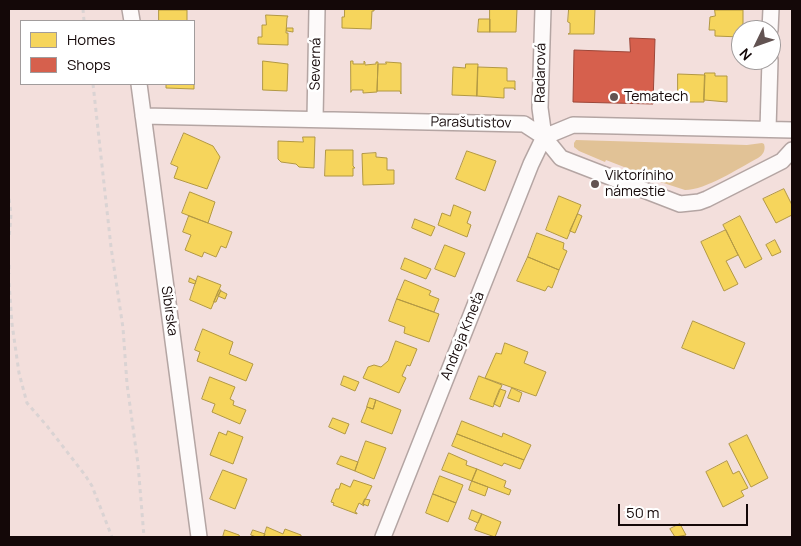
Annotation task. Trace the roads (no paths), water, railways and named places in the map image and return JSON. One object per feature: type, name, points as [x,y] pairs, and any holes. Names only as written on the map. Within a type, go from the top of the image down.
[{"type":"street","name":"Severná","points":[[315,120],[317,9]]},
{"type":"street","name":"Radarová","points":[[542,9],[540,108],[544,136]]},
{"type":"street","points":[[768,130],[770,70]]},
{"type":"street","name":"Sibírska","points":[[139,85],[199,537]]},
{"type":"street","name":"Parašutistov","points":[[143,116],[524,124],[544,136]]},
{"type":"street","points":[[792,130],[573,125],[544,136],[561,158],[565,160],[680,204],[700,202],[707,199],[782,160],[792,150]]},
{"type":"street","name":"Andreja Kmeťa","points":[[383,537],[531,164],[544,136]]},
{"type":"place","name":"Tematech","points":[[614,97]]},
{"type":"place","name":"Viktoríniho námestie","points":[[595,184]]}]
